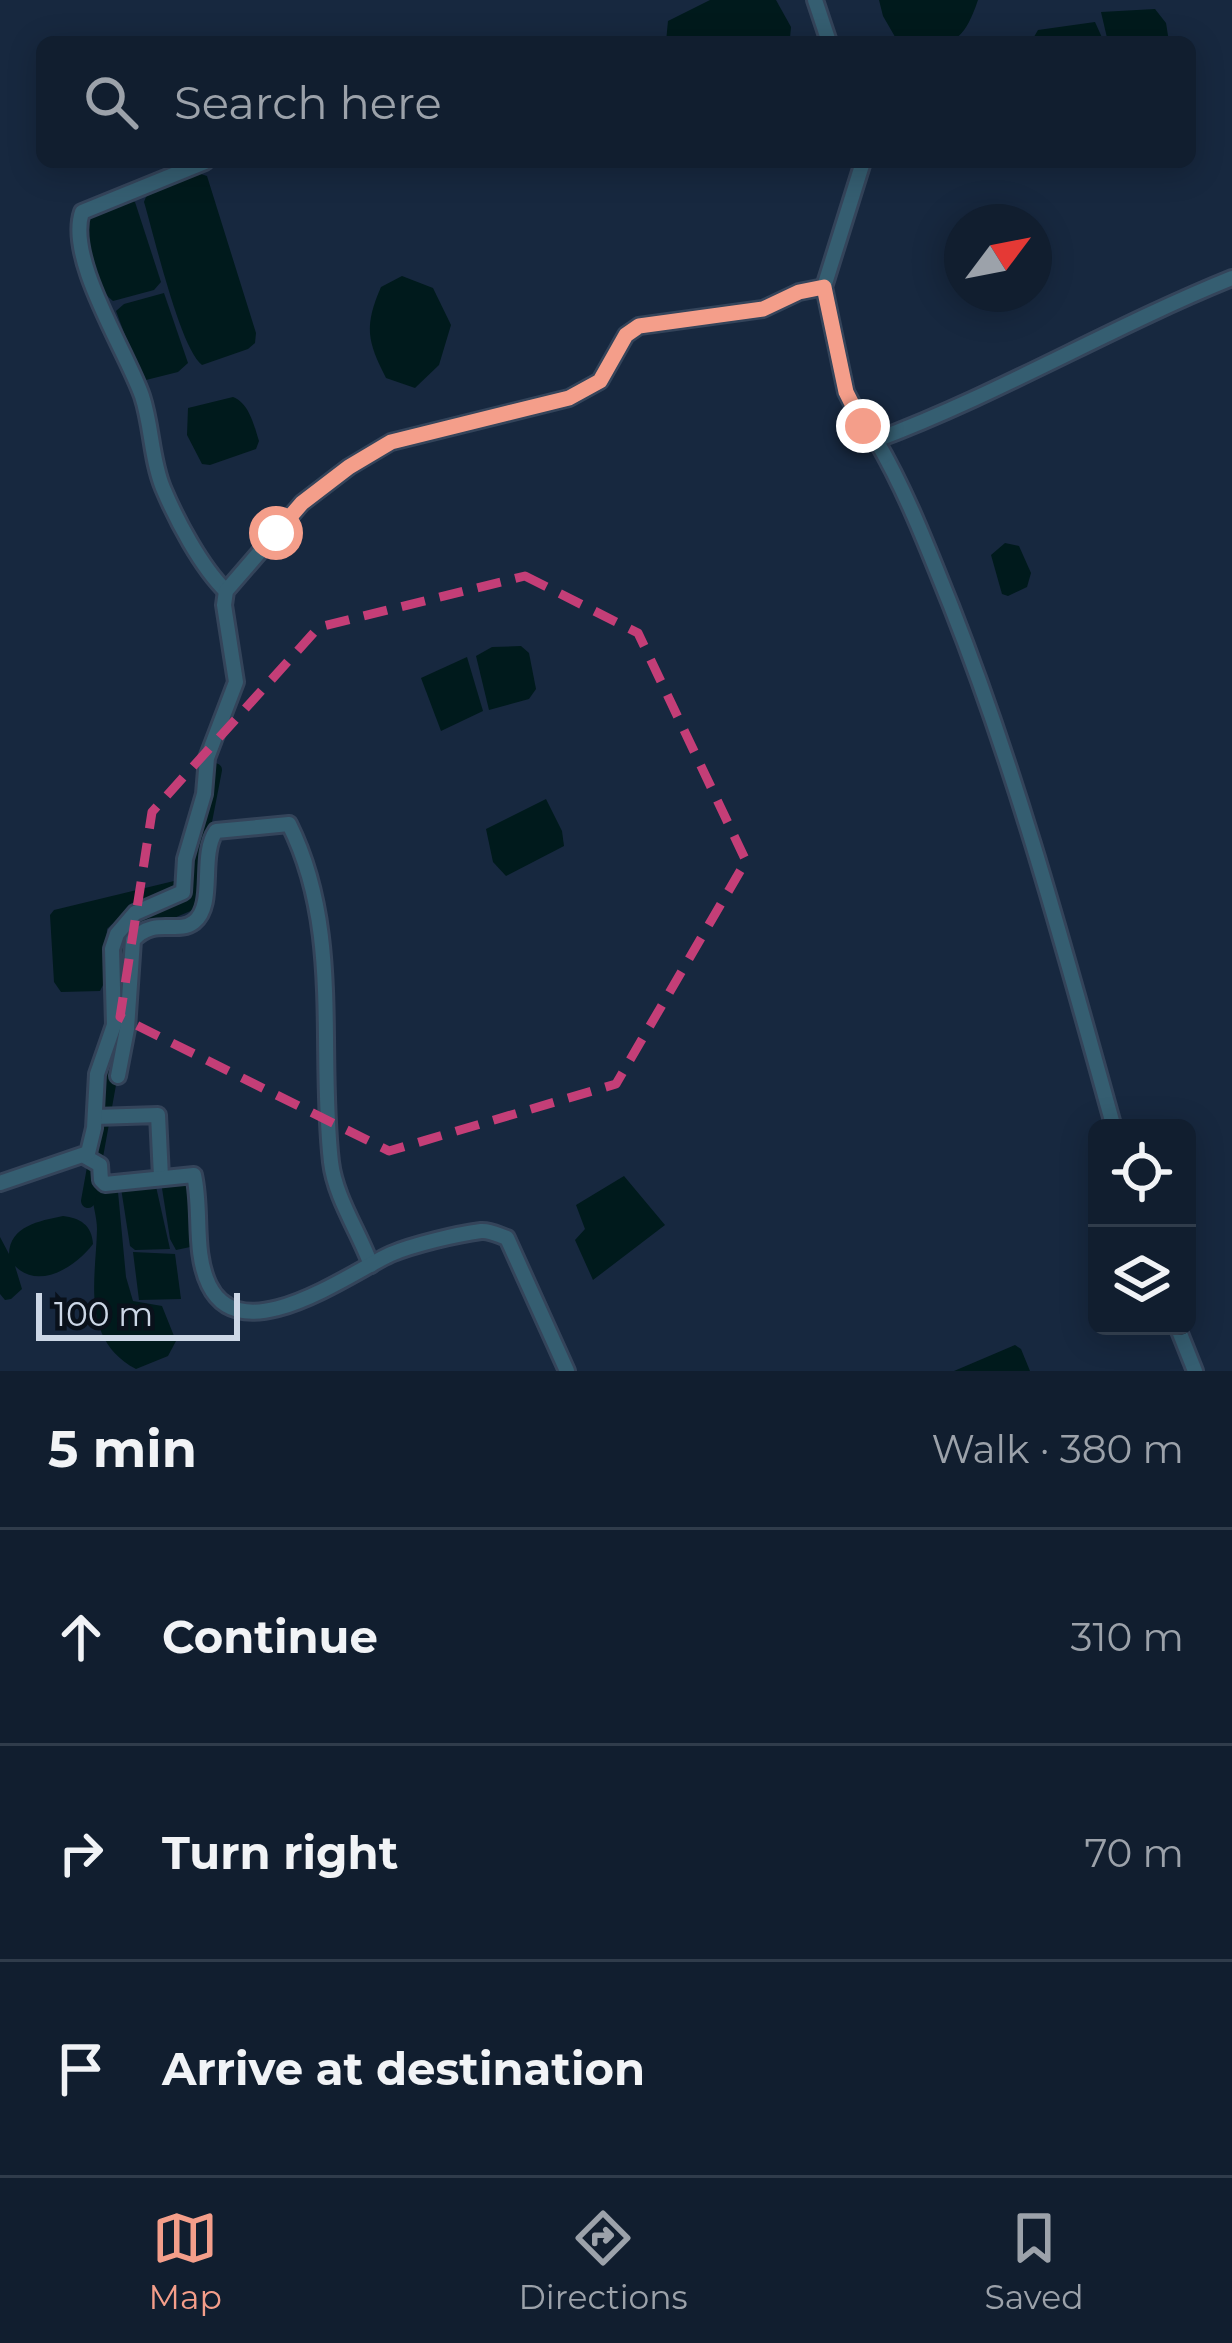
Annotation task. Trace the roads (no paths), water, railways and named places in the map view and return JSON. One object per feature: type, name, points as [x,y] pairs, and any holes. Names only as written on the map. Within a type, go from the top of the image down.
[{"type":"street","points":[[814,0],[827,36]]},
{"type":"street","points":[[190,168],[82,212],[78,230],[96,289],[144,400],[161,484],[212,578],[226,591]]},
{"type":"street","points":[[861,168],[824,287],[846,392],[904,489],[980,680],[1035,845],[1111,1119]]},
{"type":"street","points":[[876,440],[959,409],[1148,312],[1232,278]]},
{"type":"street","points":[[567,1371],[507,1238],[486,1230],[394,1253],[312,1297],[263,1311],[236,1307],[208,1284],[202,1266],[194,1175],[106,1184],[93,1161],[98,1074],[114,1025],[112,949],[117,934],[135,913],[178,897],[186,885],[185,860],[201,806],[208,758],[236,682],[226,591],[302,503],[391,442],[569,398],[600,381],[626,335],[639,326],[763,309],[799,292],[824,287]]},
{"type":"street","points":[[118,1076],[128,1029],[133,940],[155,925],[195,921],[202,911],[206,886],[207,846],[216,832],[290,824],[314,882],[323,951],[332,1168],[371,1265]]},
{"type":"street","points":[[95,1117],[158,1115],[161,1177]]},
{"type":"street","points":[[0,1183],[93,1161]]},
{"type":"street","points":[[1181,1335],[1195,1371]]},
{"type":"waterway","points":[[88,1201],[117,1040],[126,942],[137,926],[189,904],[215,770]]}]
